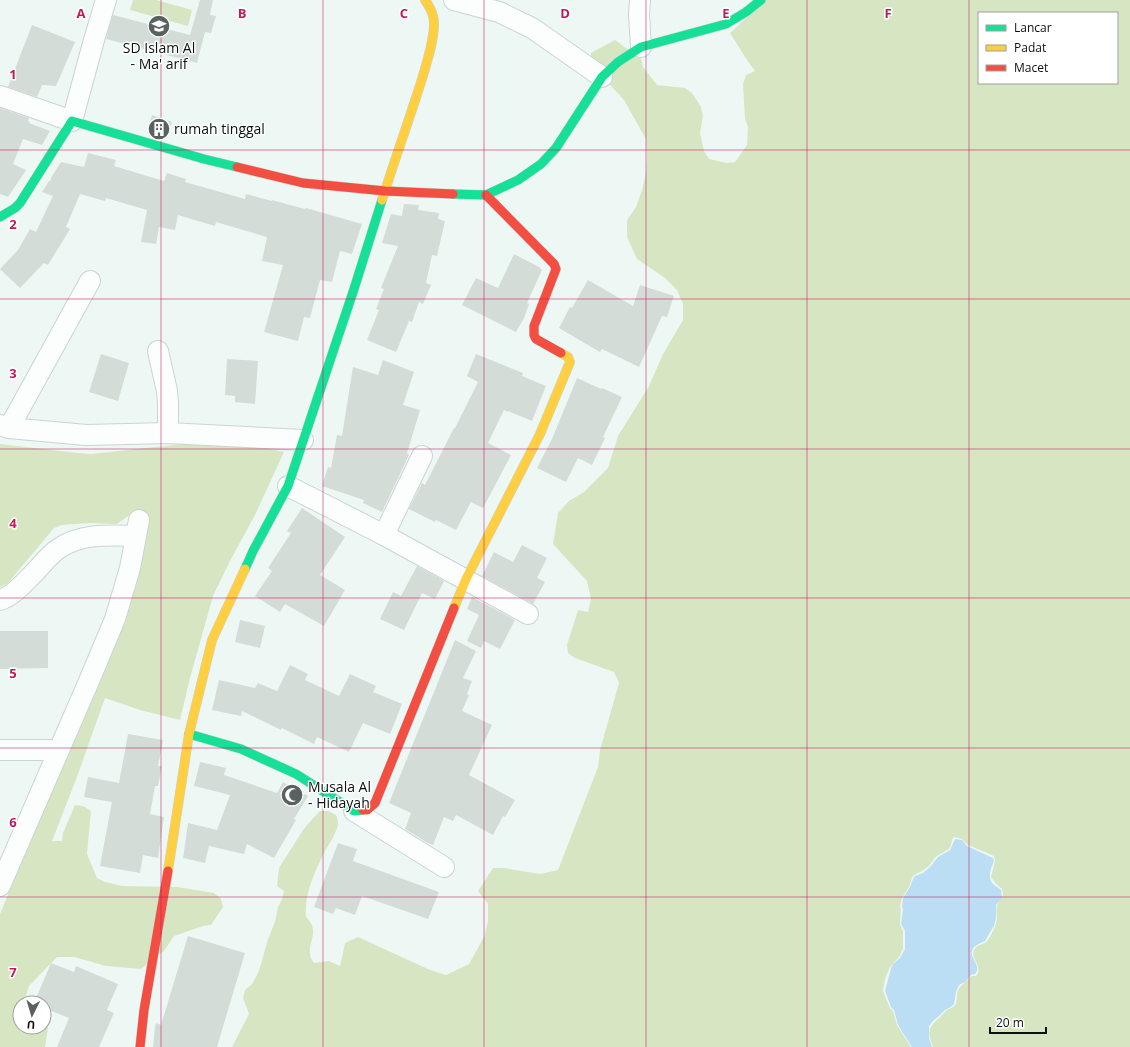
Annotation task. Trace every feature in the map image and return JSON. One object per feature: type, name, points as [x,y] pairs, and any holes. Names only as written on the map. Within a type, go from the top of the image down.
[{"type":"street","points":[[0,217],[15,208],[20,203],[72,121],[106,0]]},
{"type":"street","points":[[140,1047],[144,1010],[169,866],[188,734],[212,640],[253,551],[288,486],[354,290],[403,135],[410,118],[433,41],[434,21],[431,9],[425,0]]},
{"type":"street","points":[[454,0],[499,12],[532,28],[602,77]]},
{"type":"street","points":[[640,0],[639,14],[641,47]]},
{"type":"street","points":[[0,96],[72,121],[204,159],[303,183],[385,191],[486,195],[518,180],[541,164],[556,148],[602,77],[618,62],[641,47],[726,24],[746,12],[761,0]]},
{"type":"street","points":[[354,811],[367,810],[375,803],[466,579],[540,434],[570,362],[568,357],[536,339],[534,335],[534,326],[556,270],[554,264],[486,195]]},
{"type":"street","points":[[90,281],[4,426],[86,435],[168,433],[303,440]]},
{"type":"street","points":[[158,351],[167,390],[168,433]]},
{"type":"street","points":[[384,535],[422,456]]},
{"type":"street","points":[[288,486],[384,535],[528,614]]},
{"type":"street","points":[[0,600],[8,597],[21,587],[58,549],[71,542],[88,537],[109,535],[137,528],[130,568],[114,619],[89,681],[0,886]]},
{"type":"street","points":[[188,734],[241,749],[296,774],[444,867]]},
{"type":"street","points":[[0,750],[59,750]]},
{"type":"green space","points":[[133,0],[156,0],[192,10],[188,26],[130,10]]},
{"type":"green space","points":[[766,0],[1130,0],[1130,1047],[933,1047],[929,1033],[931,1027],[946,1011],[955,1005],[957,992],[961,986],[971,976],[976,976],[978,973],[978,966],[973,954],[974,950],[989,939],[997,921],[998,903],[1003,897],[1002,889],[991,877],[995,861],[994,856],[968,845],[962,839],[954,837],[949,849],[937,856],[929,866],[914,875],[902,898],[900,906],[900,924],[903,931],[903,949],[899,957],[890,967],[885,979],[883,991],[890,1008],[893,1011],[897,1025],[911,1047],[232,1047],[249,1014],[243,998],[245,990],[252,984],[259,971],[268,939],[275,922],[278,907],[282,899],[284,891],[277,886],[279,868],[303,830],[320,811],[328,811],[336,815],[338,824],[334,836],[313,877],[308,893],[306,917],[312,926],[313,931],[310,954],[314,963],[329,961],[340,966],[345,943],[358,937],[430,970],[446,975],[469,964],[484,937],[488,921],[488,904],[478,891],[493,868],[504,868],[540,874],[558,870],[598,767],[600,750],[619,683],[614,672],[575,658],[568,653],[567,645],[578,610],[588,612],[591,599],[587,581],[553,544],[558,513],[569,501],[584,492],[608,468],[618,436],[649,386],[663,354],[683,320],[683,304],[677,290],[665,278],[637,259],[627,237],[627,220],[636,207],[646,173],[646,139],[624,100],[591,61],[591,53],[615,40],[641,59],[643,67],[657,85],[685,88],[692,93],[701,107],[703,116],[700,133],[704,151],[709,159],[727,163],[735,162],[747,145],[748,127],[745,119],[743,84],[746,75],[755,71],[730,33]]},
{"type":"green space","points":[[192,443],[263,447],[284,452],[255,515],[213,596],[180,720],[140,710],[105,698],[52,841],[62,841],[63,833],[75,805],[83,806],[91,811],[87,854],[97,878],[105,882],[122,886],[177,887],[214,893],[221,899],[223,907],[211,925],[203,926],[174,936],[164,951],[141,969],[106,966],[74,957],[57,957],[29,986],[26,995],[12,995],[12,1035],[47,1035],[45,1047],[0,1047],[0,914],[136,587],[148,515],[140,513],[131,514],[117,524],[90,523],[62,525],[54,528],[8,583],[0,587],[0,444],[91,454]]},
{"type":"water","points":[[955,839],[962,840],[967,846],[993,858],[994,861],[990,872],[990,878],[993,884],[1001,890],[1002,898],[996,905],[996,918],[994,926],[985,941],[973,949],[973,958],[977,966],[975,974],[971,975],[965,982],[959,985],[954,1004],[945,1010],[929,1026],[929,1038],[932,1047],[912,1047],[898,1025],[894,1010],[891,1007],[885,991],[891,968],[900,958],[905,949],[905,931],[901,924],[903,898],[915,876],[923,873],[938,857],[950,850]]},
{"type":"building","points":[[200,0],[213,0],[210,15],[216,16],[211,33],[205,32],[197,63],[106,39],[113,15],[190,35]]},
{"type":"building","points":[[32,25],[75,42],[56,86],[42,85],[37,97],[8,87]]},
{"type":"building","points":[[0,108],[29,118],[29,123],[50,131],[42,145],[23,139],[13,164],[26,170],[8,197],[0,194]]},
{"type":"building","name":"rumah tinggal","points":[[152,115],[172,122],[167,135],[148,130]]},
{"type":"building","points":[[88,153],[116,160],[114,166],[164,181],[167,173],[186,179],[185,182],[245,199],[246,194],[305,209],[306,208],[362,224],[352,254],[340,251],[332,282],[320,280],[310,318],[304,317],[298,341],[264,332],[283,265],[262,261],[267,237],[216,222],[215,226],[178,215],[175,230],[159,227],[156,244],[141,242],[147,210],[106,198],[105,201],[80,194],[66,227],[70,229],[48,265],[44,263],[20,288],[0,269],[18,250],[30,229],[36,232],[53,196],[42,192],[61,162],[84,167]]},
{"type":"building","points":[[404,204],[419,205],[418,210],[439,213],[438,219],[445,221],[437,256],[432,255],[426,283],[431,285],[423,304],[419,302],[412,322],[409,321],[396,352],[367,340],[379,310],[376,309],[384,289],[381,288],[398,246],[382,243],[391,214],[402,216]]},
{"type":"building","points":[[514,254],[542,270],[527,303],[529,304],[524,318],[516,332],[462,305],[476,278],[498,288]]},
{"type":"building","points":[[588,280],[633,306],[640,285],[674,296],[667,317],[662,316],[639,367],[602,349],[600,352],[559,328],[570,307],[572,308]]},
{"type":"building","points":[[101,354],[129,363],[118,401],[89,392]]},
{"type":"building","points":[[476,354],[523,373],[522,376],[546,386],[532,421],[504,410],[488,443],[511,455],[483,508],[471,502],[456,530],[436,520],[435,522],[409,509],[422,483],[425,485],[478,382],[467,376]]},
{"type":"building","points":[[227,359],[258,361],[255,404],[235,402],[235,396],[225,395]]},
{"type":"building","points":[[383,360],[414,372],[403,405],[420,410],[407,453],[409,455],[382,512],[363,503],[364,500],[322,486],[328,467],[331,468],[337,435],[342,436],[353,367],[378,375]]},
{"type":"building","points":[[577,378],[622,397],[603,437],[605,438],[592,465],[578,458],[566,482],[537,468],[552,439]]},
{"type":"building","points":[[302,508],[345,537],[320,575],[345,590],[324,626],[285,604],[280,612],[255,596],[272,571],[268,568],[291,533],[287,531]]},
{"type":"building","points":[[522,545],[547,558],[537,578],[545,582],[533,604],[482,576],[494,552],[513,562]]},
{"type":"building","points":[[417,566],[444,581],[435,599],[422,593],[404,630],[380,619],[393,592],[401,596]]},
{"type":"building","points":[[472,597],[515,620],[500,649],[484,641],[481,648],[467,641],[479,615],[467,609]]},
{"type":"building","points":[[240,620],[265,626],[260,648],[235,642]]},
{"type":"building","points":[[0,631],[48,631],[48,668],[0,669]]},
{"type":"building","points":[[455,640],[476,651],[463,678],[472,681],[467,694],[469,695],[462,711],[492,725],[469,775],[515,800],[505,817],[503,816],[493,835],[456,815],[453,821],[444,817],[433,845],[405,829],[411,813],[389,803]]},
{"type":"building","points":[[290,665],[308,674],[305,680],[339,696],[350,674],[376,686],[373,692],[402,704],[390,734],[363,723],[349,752],[317,737],[314,744],[282,728],[281,730],[242,711],[241,716],[212,710],[219,680],[255,688],[258,683],[277,691]]},
{"type":"building","points":[[128,734],[163,740],[158,766],[162,766],[158,786],[155,786],[150,814],[164,817],[158,858],[143,855],[140,873],[100,866],[112,802],[84,797],[88,777],[119,783]]},
{"type":"building","points":[[200,762],[226,768],[224,775],[277,793],[283,782],[308,796],[294,819],[296,820],[274,858],[247,844],[244,854],[209,846],[205,863],[183,858],[188,823],[217,830],[230,795],[194,786]]},
{"type":"building","points":[[338,843],[357,849],[353,861],[439,892],[428,919],[362,896],[355,915],[336,908],[333,914],[314,907]]},
{"type":"building","points":[[188,936],[245,953],[217,1047],[153,1047],[156,1023],[161,1025]]},
{"type":"building","points":[[51,963],[74,972],[76,966],[118,984],[107,1010],[114,1013],[99,1047],[57,1047],[69,1018],[52,1011],[52,995],[37,995]]},
{"type":"traffic: fast","points":[[453,194],[486,195],[518,180],[541,164],[556,148],[602,77],[618,62],[641,47],[726,24],[746,12],[761,0]]},
{"type":"traffic: fast","points":[[0,217],[15,208],[20,203],[72,121],[237,167]]},
{"type":"traffic: fast","points":[[245,569],[288,486],[382,200]]},
{"type":"traffic: fast","points":[[189,734],[241,749],[296,774],[354,811],[363,810]]},
{"type":"traffic: slow","points":[[382,200],[432,44],[434,20],[429,5],[425,0]]},
{"type":"traffic: slow","points":[[454,608],[466,579],[540,434],[570,362],[568,357],[561,353]]},
{"type":"traffic: slow","points":[[168,871],[189,734],[212,640],[245,569]]},
{"type":"traffic: jam","points":[[237,167],[303,183],[385,191],[453,194]]},
{"type":"traffic: jam","points":[[486,195],[554,264],[556,269],[534,326],[534,335],[536,339],[561,353]]},
{"type":"traffic: jam","points":[[363,810],[367,810],[375,803],[454,608]]},
{"type":"traffic: jam","points":[[140,1047],[144,1010],[168,871]]},
{"type":"place","name":"SD Islam Al - Ma' arif","points":[[159,26]]},
{"type":"place","name":"rumah tinggal","points":[[159,129]]},
{"type":"place","name":"Musala Al - Hidayah","points":[[292,795]]}]
